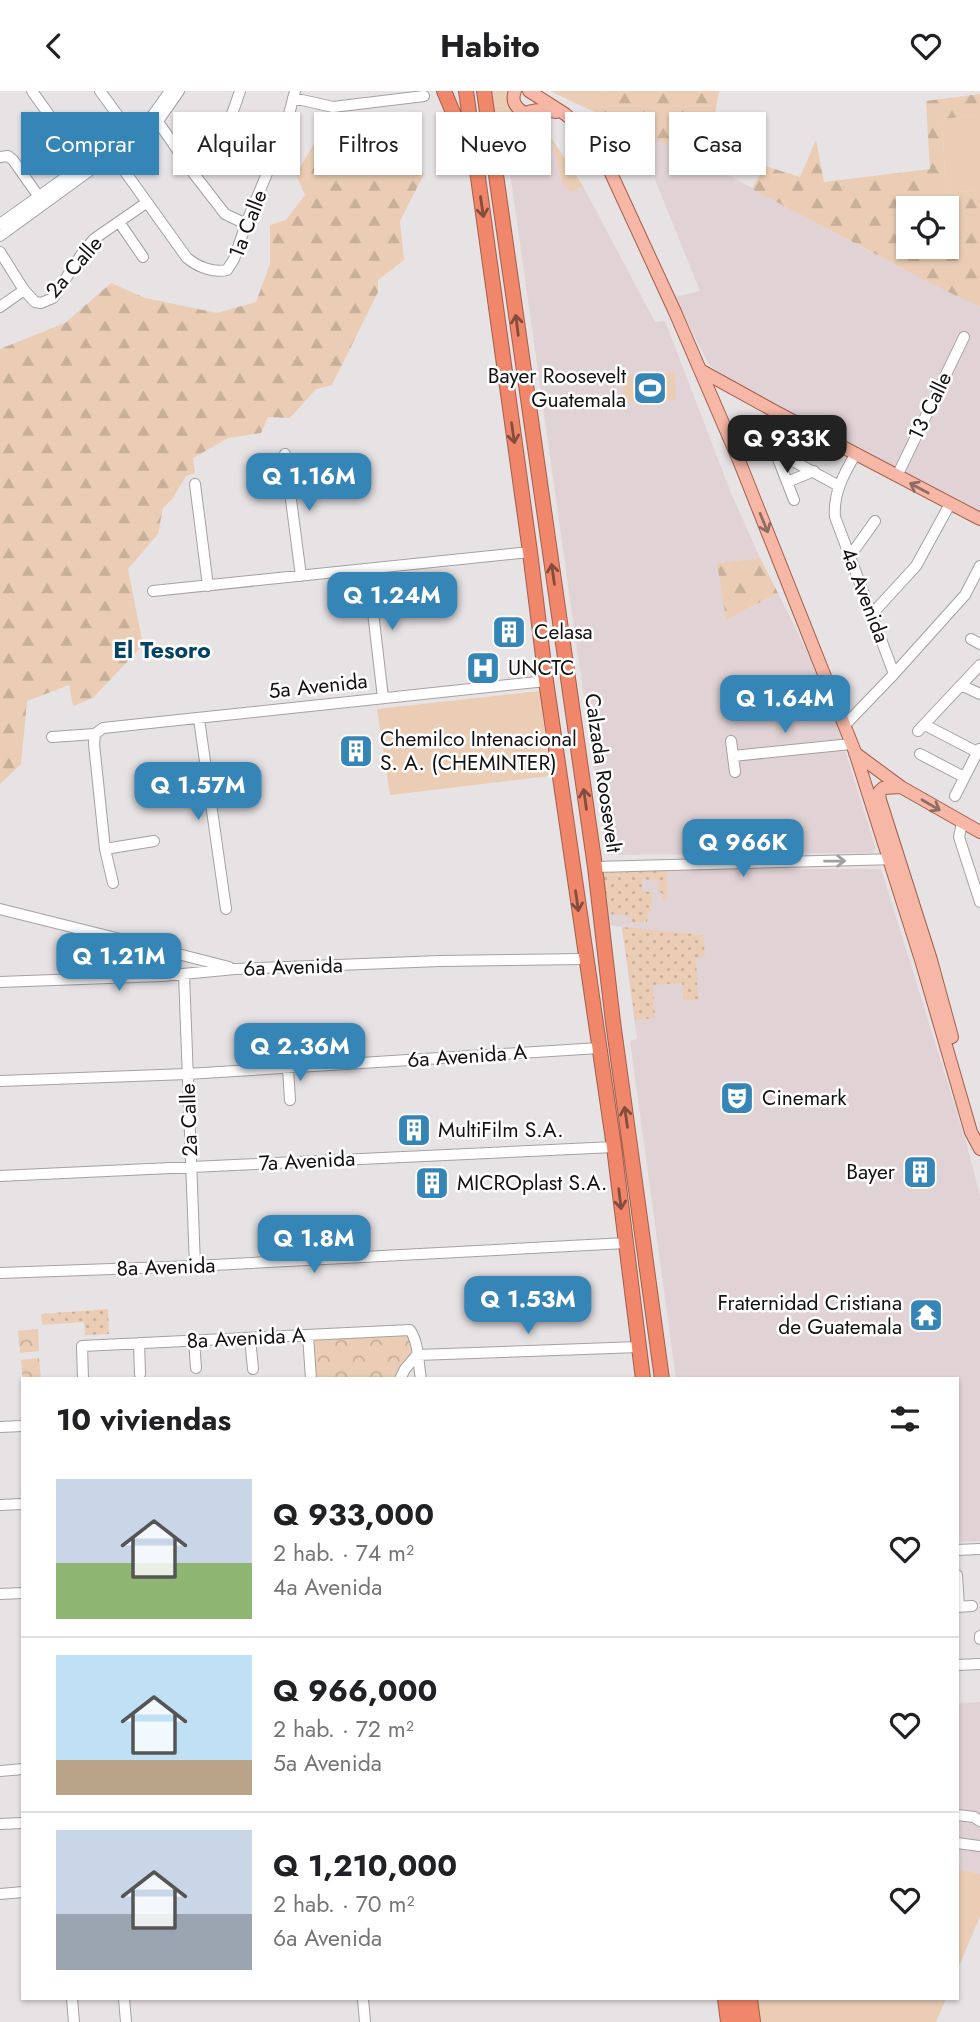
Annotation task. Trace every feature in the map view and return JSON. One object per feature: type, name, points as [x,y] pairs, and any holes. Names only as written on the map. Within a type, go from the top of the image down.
[{"type":"highway","points":[[444,91],[453,112]]},
{"type":"highway","name":"Calzada Roosevelt","points":[[466,91],[469,112]]},
{"type":"highway","name":"Calzada Roosevelt","points":[[484,91],[487,112]]},
{"type":"highway","name":"Calzada Roosevelt","points":[[478,175],[546,681],[614,1147],[643,1377]]},
{"type":"highway","name":"Calzada Roosevelt","points":[[497,175],[595,867],[613,1022],[662,1377]]},
{"type":"highway","points":[[502,354],[512,372],[519,376],[522,372],[521,353]]},
{"type":"highway","points":[[536,601],[551,647],[579,852],[584,864],[595,867]]},
{"type":"highway","points":[[586,959],[598,966],[604,1004],[613,1022]]},
{"type":"highway","points":[[629,1265],[638,1284],[645,1339],[650,1343],[657,1343]]},
{"type":"highway","points":[[639,1347],[645,1348],[651,1354],[656,1377]]},
{"type":"highway","points":[[725,2000],[728,2022]]},
{"type":"highway","points":[[739,2000],[741,2019],[744,2022]]},
{"type":"highway","points":[[750,2000],[753,2022]]},
{"type":"main road","points":[[515,91],[514,104],[523,112]]},
{"type":"main road","points":[[529,91],[565,114]]},
{"type":"main road","points":[[528,112],[540,109],[565,114]]},
{"type":"main road","points":[[612,175],[730,440],[853,748],[893,859]]},
{"type":"main road","points":[[700,370],[950,504],[979,516]]},
{"type":"main road","points":[[716,407],[717,398],[721,394],[730,391],[741,393]]},
{"type":"main road","points":[[853,748],[901,787],[980,832]]},
{"type":"main road","points":[[901,787],[883,788],[879,797],[922,963],[971,1132],[980,1149]]},
{"type":"street","points":[[32,91],[47,112]]},
{"type":"street","points":[[100,91],[115,112]]},
{"type":"street","points":[[159,112],[170,91]]},
{"type":"street","points":[[159,114],[179,91]]},
{"type":"street","points":[[234,112],[240,91]]},
{"type":"street","points":[[294,95],[333,107],[381,96],[424,96]]},
{"type":"street","name":"1a Calle","points":[[146,203],[187,258],[206,269],[222,272],[227,270],[231,266],[285,130],[294,95]]},
{"type":"street","points":[[159,122],[173,143]]},
{"type":"street","points":[[1,156],[13,160],[39,197]]},
{"type":"street","points":[[0,224],[71,175]]},
{"type":"street","points":[[0,236],[80,175]]},
{"type":"street","points":[[126,175],[146,203]]},
{"type":"street","points":[[195,175],[225,214],[246,225]]},
{"type":"street","name":"2a Calle","points":[[0,307],[24,290],[35,302],[41,303],[53,298],[94,239],[146,203]]},
{"type":"street","points":[[119,222],[143,257]]},
{"type":"street","points":[[0,252],[24,290]]},
{"type":"street","name":"13 Calle","points":[[897,476],[964,337]]},
{"type":"street","points":[[730,440],[749,437],[839,486],[856,453]]},
{"type":"street","points":[[775,451],[794,500]]},
{"type":"street","points":[[285,454],[302,576]]},
{"type":"street","points":[[787,482],[814,471]]},
{"type":"street","points":[[194,484],[208,586]]},
{"type":"street","name":"4a Avenida","points":[[839,486],[834,502],[835,517],[894,674]]},
{"type":"street","points":[[872,614],[916,566],[950,504]]},
{"type":"street","points":[[850,556],[875,521]]},
{"type":"street","points":[[153,591],[530,552]]},
{"type":"street","points":[[844,726],[965,596],[980,566]]},
{"type":"street","points":[[368,569],[383,698]]},
{"type":"street","points":[[955,796],[979,749],[921,728],[980,665]]},
{"type":"street","name":"5a Avenida","points":[[52,737],[95,734],[103,728],[546,681]]},
{"type":"street","points":[[961,685],[980,694]]},
{"type":"street","points":[[199,719],[226,909]]},
{"type":"street","points":[[95,734],[105,849],[113,883]]},
{"type":"street","points":[[731,741],[735,772]]},
{"type":"street","points":[[733,756],[853,748]]},
{"type":"street","points":[[920,754],[964,777]]},
{"type":"street","points":[[962,823],[959,837],[980,902]]},
{"type":"street","points":[[105,849],[154,841]]},
{"type":"street","points":[[595,867],[893,859]]},
{"type":"street","points":[[0,909],[236,969]]},
{"type":"street","name":"6a Avenida","points":[[0,982],[184,974],[236,969],[440,961],[586,959]]},
{"type":"street","name":"2a Calle","points":[[184,974],[195,1266]]},
{"type":"street","name":"6a Avenida A","points":[[0,1081],[187,1074],[599,1048]]},
{"type":"street","points":[[288,1068],[290,1100]]},
{"type":"street","name":"7a Avenida","points":[[0,1176],[614,1147]]},
{"type":"street","name":"8a Avenida","points":[[0,1273],[195,1266],[626,1243]]},
{"type":"street","name":"8a Avenida A","points":[[83,1377],[82,1346],[410,1330],[417,1355]]},
{"type":"street","points":[[308,1335],[311,1377]]},
{"type":"street","points":[[250,1338],[253,1369]]},
{"type":"street","points":[[194,1340],[197,1368]]},
{"type":"street","points":[[139,1343],[140,1374]]},
{"type":"street","points":[[401,1377],[404,1369],[417,1355],[639,1347]]},
{"type":"street","points":[[417,1355],[421,1377]]},
{"type":"street","points":[[0,1427],[21,1426]]},
{"type":"street","points":[[0,1505],[21,1504]]},
{"type":"street","points":[[959,1549],[980,1549]]},
{"type":"street","points":[[0,1594],[21,1593]]},
{"type":"street","points":[[959,1607],[972,1606]]},
{"type":"street","points":[[959,1665],[980,1664]]},
{"type":"street","points":[[0,1771],[21,1769]]},
{"type":"street","points":[[959,1815],[974,1817],[980,1821]]},
{"type":"street","points":[[0,1824],[21,1823]]},
{"type":"street","points":[[959,1843],[980,1846]]},
{"type":"street","points":[[0,1895],[21,1892]]},
{"type":"street","points":[[72,2000],[74,2022]]},
{"type":"street","points":[[124,2000],[126,2022]]},
{"type":"street","points":[[363,2000],[365,2022]]},
{"type":"shaded area","points":[[655,139],[669,145],[669,175],[728,175],[861,247],[980,307],[980,512],[777,413],[709,365],[675,297],[700,291],[653,175]]},
{"type":"shaded area","points":[[551,143],[562,184],[571,192],[583,186],[655,322],[665,321],[731,493],[760,558],[718,563],[726,620],[778,593],[826,690],[876,849],[872,853],[606,855],[510,175],[551,175]]},
{"type":"shaded area","points":[[667,869],[881,869],[980,1195],[980,1541],[959,1542],[959,1377],[676,1377],[630,1041],[637,1039],[622,927],[610,925],[607,914],[606,872]]},
{"type":"shaded area","points":[[980,1702],[980,1874],[959,1869],[959,1703]]},
{"type":"green space","points":[[492,91],[510,91],[515,112],[494,112]]},
{"type":"green space","points":[[550,91],[601,91],[588,109]]},
{"type":"green space","points":[[601,91],[719,91],[715,112],[669,112],[669,145],[655,139],[655,112],[595,112],[588,109]]},
{"type":"green space","points":[[980,94],[980,115],[942,119],[946,193],[980,190],[980,307],[752,189],[760,175],[766,175],[766,166],[800,177],[816,140],[824,182],[930,169],[926,101]]},
{"type":"green space","points":[[980,115],[980,190],[946,193],[942,119]]},
{"type":"green space","points":[[551,138],[565,159],[565,175],[576,175],[583,186],[571,192],[562,184]]},
{"type":"green space","points":[[314,144],[314,175],[422,175],[422,171],[424,174],[400,221],[404,260],[378,280],[378,292],[332,385],[316,389],[290,418],[268,417],[261,433],[228,438],[193,458],[195,473],[186,476],[173,498],[163,508],[158,534],[128,569],[143,645],[93,698],[73,706],[69,685],[27,701],[21,764],[0,784],[0,349],[65,323],[111,283],[145,298],[217,313],[256,302],[270,264],[270,225],[286,220],[305,195],[296,175],[300,175],[300,167]]},
{"type":"green space","name":"Bayer Roosevelt Guatemala","points":[[675,372],[676,400],[623,403],[623,376]]},
{"type":"green space","points":[[760,558],[778,593],[726,620],[717,563]]},
{"type":"green space","points":[[540,691],[550,776],[390,795],[377,709]]},
{"type":"green space","points":[[667,869],[667,900],[662,899],[662,893],[658,892],[659,881],[642,879],[642,891],[652,892],[651,911],[648,911],[647,922],[632,923],[632,916],[607,914],[602,876],[608,870]]},
{"type":"green space","points":[[622,927],[703,935],[705,957],[696,958],[698,1000],[684,1000],[682,983],[653,985],[655,1018],[635,1020]]},
{"type":"green space","points":[[108,1309],[109,1334],[85,1335],[84,1322],[42,1325],[41,1314]]},
{"type":"green space","points":[[38,1329],[39,1351],[20,1353],[18,1331]]},
{"type":"green space","points":[[410,1333],[415,1354],[398,1377],[313,1377],[310,1338]]},
{"type":"green space","points":[[39,1358],[41,1377],[23,1377],[21,1360]]},
{"type":"green space","points":[[959,1869],[980,1874],[980,1916],[959,1966]]},
{"type":"green space","points":[[755,2000],[946,2000],[936,2022],[758,2022]]},
{"type":"place","name":"Bayer Roosevelt Guatemala","points":[[650,388]]},
{"type":"place","name":"Celasa","points":[[509,632]]},
{"type":"place","name":"UNCTC","points":[[483,668]]},
{"type":"place","name":"Chemilco Intenacional S. A. (CHEMINTER)","points":[[356,751]]},
{"type":"place","name":"Cinemark","points":[[737,1098]]},
{"type":"place","name":"MultiFilm S.A.","points":[[414,1130]]},
{"type":"place","name":"Bayer","points":[[920,1172]]},
{"type":"place","name":"MICROplast S.A.","points":[[432,1183]]},
{"type":"place","name":"Fraternidad Cristiana de Guatemala","points":[[926,1315]]},
{"type":"district","name":"El Tesoro","points":[[162,650]]}]
